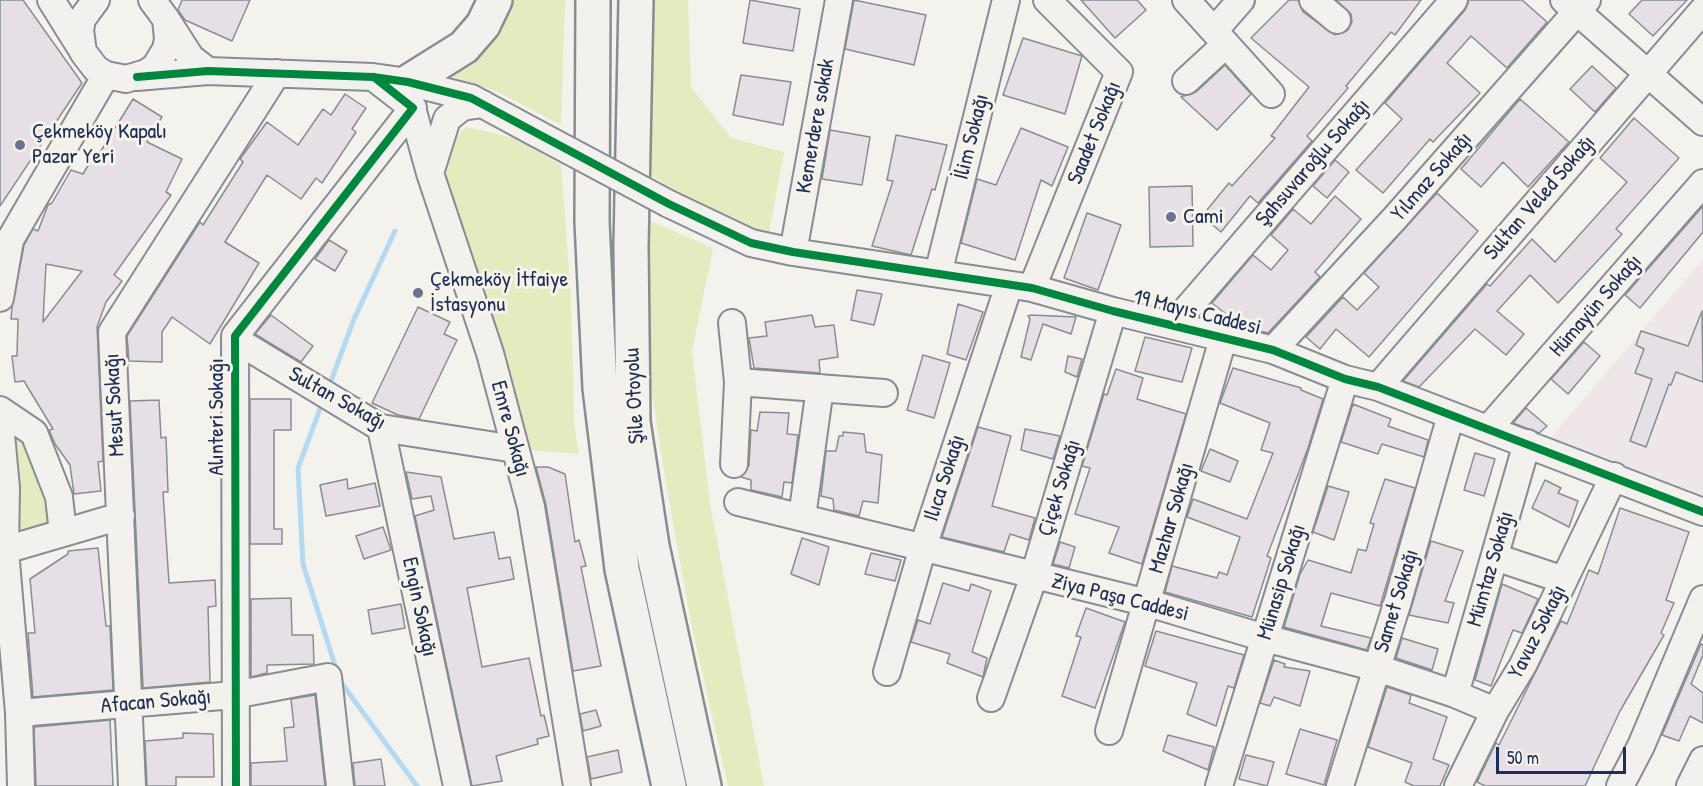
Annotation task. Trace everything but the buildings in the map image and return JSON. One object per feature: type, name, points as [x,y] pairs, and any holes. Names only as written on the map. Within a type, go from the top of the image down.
[{"type":"highway","points":[[410,95],[464,47],[483,25],[495,0]]},
{"type":"highway","name":"Şile Otoyolu","points":[[593,0],[592,222],[600,388],[622,569],[669,786]]},
{"type":"highway","name":"Şile Otoyolu","points":[[636,0],[631,246],[633,422],[652,546],[704,786]]},
{"type":"street","points":[[0,298],[10,240],[106,75],[96,69],[83,52],[51,0]]},
{"type":"street","points":[[83,52],[80,30],[82,19],[96,0]]},
{"type":"street","name":"Kemerdere sokak","points":[[793,252],[838,0]]},
{"type":"street","name":"İlim Sokağı","points":[[938,274],[1006,0]]},
{"type":"street","name":"Saadet Sokağı","points":[[1021,286],[1119,72],[1047,0]]},
{"type":"street","points":[[1186,0],[1271,94]]},
{"type":"street","points":[[1186,81],[1220,37],[1241,0]]},
{"type":"street","points":[[1313,0],[1337,20]]},
{"type":"street","name":"Şahsuvaroğlu Sokağı","points":[[1173,325],[1454,0]]},
{"type":"street","points":[[1576,4],[1647,73],[1703,122]]},
{"type":"street","name":"Yılmaz Sokağı","points":[[1273,350],[1395,218],[1576,4]]},
{"type":"street","points":[[159,9],[191,58],[208,71]]},
{"type":"street","points":[[136,77],[155,67],[161,59],[168,39],[159,9]]},
{"type":"street","name":"Sultan Veled Sokağı","points":[[1378,387],[1703,10]]},
{"type":"street","name":"19 Mayıs Caddesi","points":[[106,75],[126,79],[208,71],[373,77],[410,95],[471,98],[669,204],[751,243],[793,252],[1021,286],[1273,350],[1346,379],[1378,387],[1527,443],[1703,512]]},
{"type":"street","name":"Mesut Sokağı","points":[[132,786],[112,332],[277,73]]},
{"type":"street","name":"Emre Sokağı","points":[[410,95],[430,173],[490,353],[531,507],[577,786]]},
{"type":"street","name":"Alınteri Sokağı","points":[[236,786],[234,695],[236,336],[410,95]]},
{"type":"street","points":[[430,173],[447,118],[462,107],[483,105]]},
{"type":"street","name":"Hümayün Sokağı","points":[[1488,429],[1703,183]]},
{"type":"street","name":"Ilıca Sokağı","points":[[887,672],[922,547],[1021,286]]},
{"type":"street","name":"Çiçek Sokağı","points":[[991,698],[1034,576],[1113,311]]},
{"type":"street","points":[[732,323],[738,382],[734,464]]},
{"type":"street","name":"Mazhar Sokağı","points":[[1110,731],[1223,339]]},
{"type":"street","name":"Sultan Sokağı","points":[[236,340],[381,428],[515,449]]},
{"type":"street","name":"Münasip Sokağı","points":[[1219,786],[1346,379]]},
{"type":"street","points":[[738,382],[884,393]]},
{"type":"street","points":[[802,517],[820,388]]},
{"type":"street","points":[[0,410],[34,433],[59,497],[63,533]]},
{"type":"street","name":"Samet Sokağı","points":[[1344,784],[1451,415]]},
{"type":"street","points":[[0,424],[6,488],[2,553],[19,713],[21,786]]},
{"type":"street","name":"Engin Sokağı","points":[[381,428],[457,786]]},
{"type":"street","name":"Mümtaz Sokağı","points":[[1455,694],[1527,443]]},
{"type":"street","name":"Yavuz Sokağı","points":[[1458,786],[1496,711],[1523,665],[1614,476]]},
{"type":"street","name":"Ziya Paşa Caddesi","points":[[738,502],[1148,603],[1377,668],[1455,694],[1496,711]]},
{"type":"street","points":[[2,553],[121,516]]},
{"type":"street","points":[[1495,557],[1564,580]]},
{"type":"street","points":[[1620,786],[1641,746],[1703,599]]},
{"type":"street","name":"Afacan Sokağı","points":[[19,713],[234,695],[328,677],[340,786]]},
{"type":"street","points":[[1690,786],[1703,760]]},
{"type":"shaded area","points":[[1703,259],[1703,502],[1547,442]]},
{"type":"green space","points":[[512,0],[565,0],[561,125],[498,92],[439,72],[465,65],[492,44]]},
{"type":"green space","points":[[649,0],[688,0],[691,87],[731,138],[784,152],[769,232],[739,226],[646,173]]},
{"type":"green space","points":[[466,127],[514,138],[561,165],[571,296],[574,423],[579,454],[530,450],[444,186],[444,148]]},
{"type":"green space","points":[[646,219],[713,248],[692,351],[710,504],[764,786],[728,786],[692,627],[648,367]]},
{"type":"green space","points":[[16,420],[62,520],[14,544],[5,423]]},
{"type":"waterway","points":[[328,389],[354,319],[395,231]]},
{"type":"waterway","points":[[323,401],[298,468],[303,564],[337,672]]},
{"type":"waterway","points":[[340,681],[417,786]]},
{"type":"cycle path","points":[[137,77],[208,71],[373,77],[408,82],[471,98],[669,204],[751,243],[793,252],[1032,288],[1113,311],[1273,350],[1345,379],[1378,387],[1703,512]]},
{"type":"cycle path","points":[[236,786],[235,336],[413,108],[374,77]]},
{"type":"place","name":"Çekmeköy Kapalı Pazar Yeri","points":[[20,145]]},
{"type":"place","name":"Cami","points":[[1171,217]]},
{"type":"place","name":"Çekmeköy İtfaiye İstasyonu","points":[[418,293]]}]
